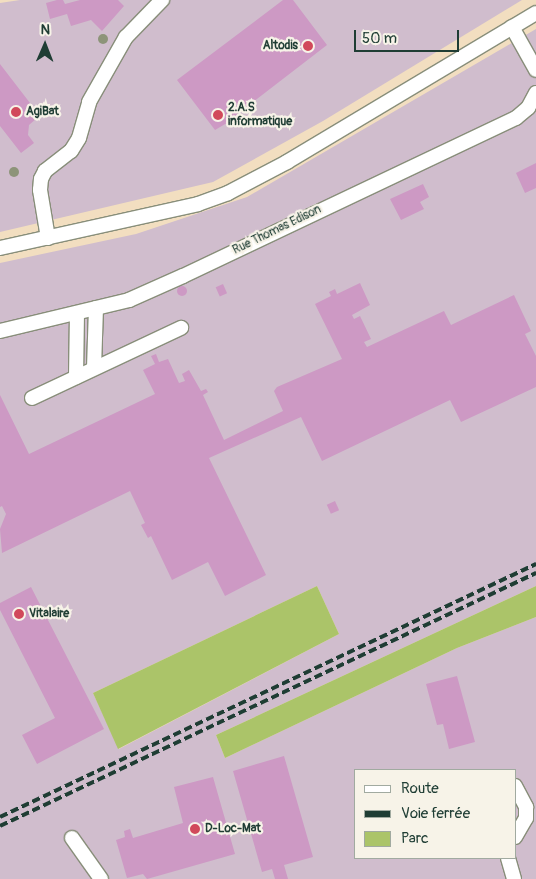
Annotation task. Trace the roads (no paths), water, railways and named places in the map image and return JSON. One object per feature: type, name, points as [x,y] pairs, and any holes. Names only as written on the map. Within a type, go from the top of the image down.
[{"type":"street","points":[[48,238],[40,190],[41,179],[45,171],[71,150],[79,138],[90,102],[126,37],[162,0]]},
{"type":"street","points":[[0,248],[198,204],[228,192],[287,162],[536,13]]},
{"type":"street","points":[[512,27],[536,70]]},
{"type":"street","name":"Rue Thomas Edison","points":[[0,331],[129,300],[183,276],[516,118],[528,108],[536,92]]},
{"type":"street","points":[[94,368],[96,308]]},
{"type":"street","points":[[76,377],[77,313]]},
{"type":"street","points":[[32,398],[181,328]]},
{"type":"street","points":[[516,788],[526,806],[526,818],[516,835]]},
{"type":"street","points":[[72,838],[100,879]]},
{"type":"street","points":[[508,859],[514,879]]},
{"type":"railway","points":[[0,817],[536,564]]},
{"type":"railway","points":[[0,826],[536,573]]},
{"type":"place","name":"Altodis","points":[[308,46]]},
{"type":"place","name":"AgiBat","points":[[16,112]]},
{"type":"place","name":"2.A.S informatique","points":[[218,115]]},
{"type":"place","name":"Vitalaire","points":[[19,614]]},
{"type":"place","name":"D-Loc-Mat","points":[[195,829]]}]
